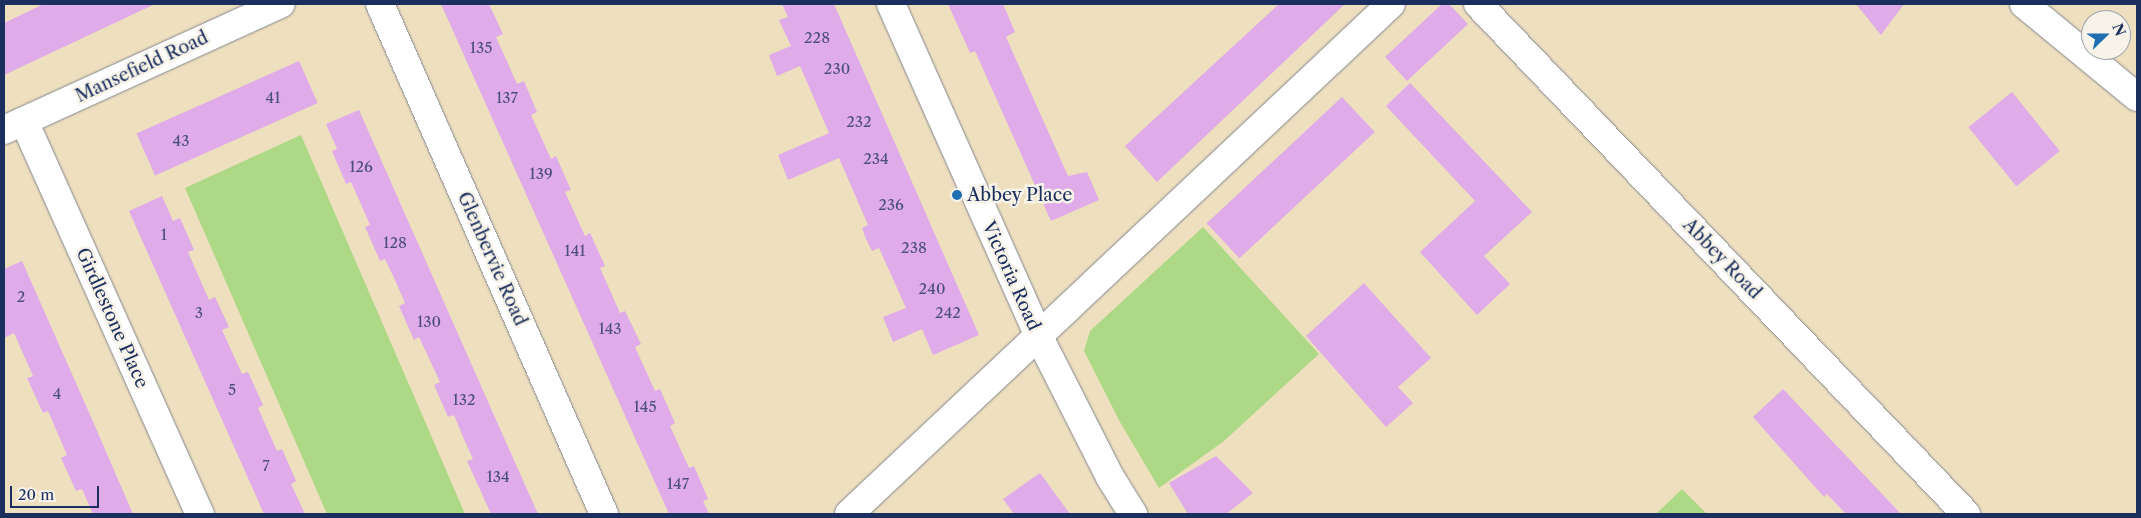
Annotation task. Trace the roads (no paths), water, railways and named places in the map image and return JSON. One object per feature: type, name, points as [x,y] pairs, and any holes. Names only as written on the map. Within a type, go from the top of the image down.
[{"type":"street","name":"Mansefield Road","points":[[14,126],[281,4]]},
{"type":"street","name":"Glenbervie Road","points":[[380,4],[604,514]]},
{"type":"street","name":"Victoria Road","points":[[890,4],[1039,337],[1110,477],[1132,514]]},
{"type":"street","points":[[849,514],[1391,4]]},
{"type":"street","name":"Abbey Road","points":[[1478,4],[1966,514]]},
{"type":"street","points":[[2024,4],[2137,97]]},
{"type":"street","name":"Girdlestone Place","points":[[14,126],[200,514]]},
{"type":"place","name":"Abbey Place","points":[[957,195]]}]
